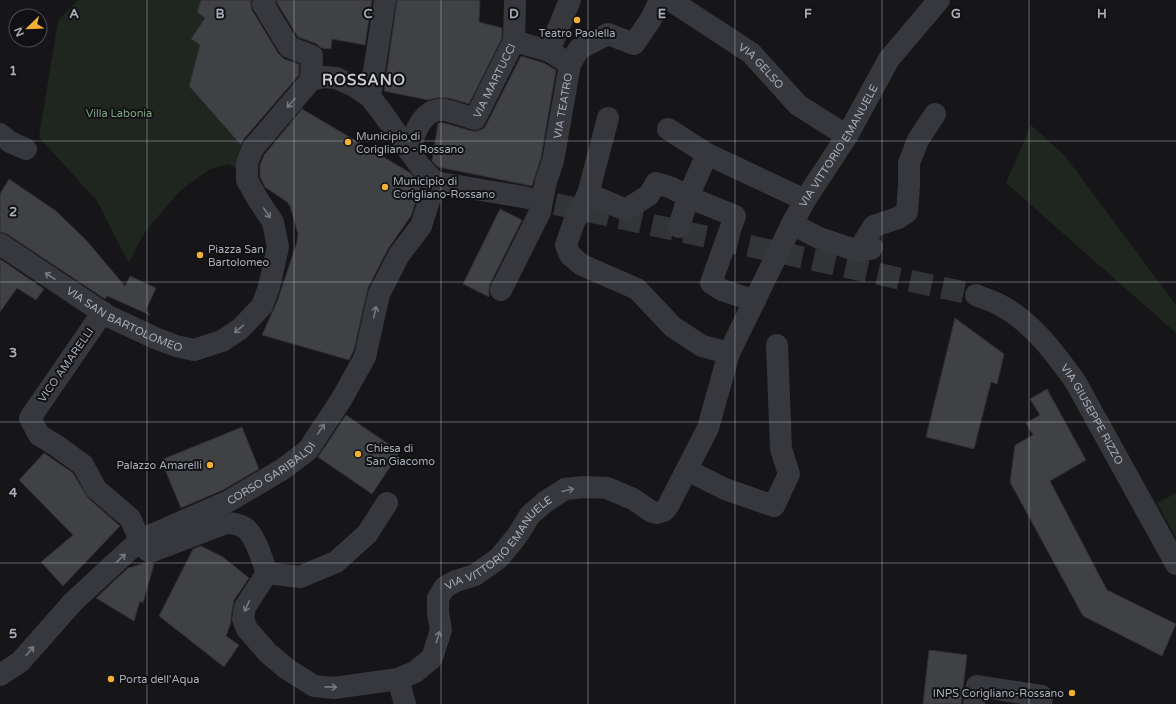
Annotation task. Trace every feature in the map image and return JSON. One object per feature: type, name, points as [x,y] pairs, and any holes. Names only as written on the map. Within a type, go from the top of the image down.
[{"type":"street","points":[[370,97],[384,0]]},
{"type":"street","name":"VIA MARTUCCI","points":[[409,151],[415,132],[429,113],[436,110],[444,110],[474,119],[514,41],[515,0]]},
{"type":"street","points":[[549,52],[570,0]]},
{"type":"street","points":[[570,64],[579,49],[608,34],[634,44],[651,19],[660,0]]},
{"type":"street","name":"VIA GELSO","points":[[670,0],[750,53],[798,105],[847,136]]},
{"type":"street","name":"VIA VITTORIO EMANUELE","points":[[267,573],[245,607],[243,619],[247,629],[268,653],[288,669],[314,686],[334,688],[398,679],[416,672],[432,658],[440,630],[438,598],[445,587],[456,581],[475,575],[499,558],[518,536],[530,515],[545,502],[565,489],[584,487],[607,488],[633,499],[652,512],[657,513],[664,511],[708,428],[729,353],[792,224],[805,200],[847,136],[889,59],[939,0]]},
{"type":"street","points":[[264,2],[289,47],[312,56],[312,80],[324,77],[336,78],[354,86],[370,97],[409,151],[435,182],[523,197]]},
{"type":"street","name":"VIA TEATRO","points":[[501,290],[540,212],[546,182],[553,161],[570,64],[549,52],[514,41]]},
{"type":"street","name":"VIA SAN BARTOLOMEO","points":[[0,244],[108,316],[155,338],[176,346],[194,350],[222,341],[240,329],[262,306],[269,287],[278,247],[273,222],[247,180],[248,163],[253,148],[312,80]]},
{"type":"street","points":[[858,252],[874,226],[898,218],[907,212],[910,186],[910,163],[918,140],[935,114]]},
{"type":"street","points":[[608,118],[588,194],[574,222],[566,245],[570,255],[582,265],[637,290],[673,327],[702,346],[729,353]]},
{"type":"street","points":[[668,129],[706,154],[805,200]]},
{"type":"street","points":[[679,227],[688,197],[706,154]]},
{"type":"street","name":"CORSO GARIBALDI","points":[[0,674],[20,662],[73,602],[140,540],[229,501],[282,469],[308,450],[341,400],[365,357],[379,294],[399,255],[421,226],[435,182]]},
{"type":"street","points":[[588,194],[626,210],[649,195],[656,183],[672,188],[688,197],[735,216],[711,283],[722,290],[755,301]]},
{"type":"street","points":[[792,224],[819,238],[858,252],[871,249],[884,233],[900,225]]},
{"type":"street","name":"VIA GIUSEPPE RIZZO","points":[[976,295],[996,302],[1014,313],[1034,331],[1055,354],[1075,381],[1176,564]]},
{"type":"street","name":"VICO AMARELLI","points":[[103,312],[30,418],[39,436],[57,446],[83,466],[96,489],[130,518],[140,540]]},
{"type":"street","points":[[687,470],[725,489],[774,506],[789,474],[780,449],[777,345]]},
{"type":"street","points":[[140,540],[150,552],[226,522],[237,524],[245,528],[254,539],[267,573],[300,577],[336,562],[367,534],[387,503]]},
{"type":"street","points":[[398,679],[405,704]]},
{"type":"street","points":[[974,704],[977,686],[1042,696],[1041,704]]},
{"type":"green space","name":"Villa Labonia","points":[[78,0],[201,0],[197,12],[205,18],[191,39],[200,45],[189,86],[244,149],[236,169],[229,164],[210,169],[180,191],[147,229],[129,263],[97,201],[39,137],[58,21]]},
{"type":"green space","points":[[1031,125],[1065,156],[1176,305],[1176,333],[1006,183]]},
{"type":"green space","points":[[1176,493],[1176,538],[1157,503]]},
{"type":"building","points":[[201,0],[251,0],[252,10],[278,53],[284,59],[299,64],[299,75],[243,140],[241,145],[189,86],[200,45],[191,39],[205,18],[197,12]]},
{"type":"building","points":[[277,0],[372,0],[365,45],[332,39],[331,49],[321,48],[317,44],[298,37],[277,3]]},
{"type":"building","points":[[397,0],[480,0],[479,22],[502,28],[502,38],[469,104],[448,98],[428,100],[384,91]]},
{"type":"building","points":[[521,56],[544,63],[556,70],[541,158],[532,186],[438,167],[432,161],[438,123],[444,123],[472,131],[483,129]]},
{"type":"building","points":[[302,109],[409,172],[421,185],[411,216],[388,249],[368,288],[354,350],[349,360],[262,335],[277,302],[297,242],[298,234],[290,206],[287,202],[265,187],[260,177],[260,165],[264,155]]},
{"type":"building","points":[[9,179],[56,211],[86,240],[125,286],[130,276],[156,288],[146,310],[150,315],[107,296],[105,299],[7,234],[0,232],[0,194]]},
{"type":"building","points":[[500,209],[522,220],[490,284],[489,297],[463,284]]},
{"type":"building","points":[[0,259],[44,289],[36,300],[17,288],[0,312]]},
{"type":"building","points":[[955,318],[1004,354],[997,384],[991,382],[974,449],[926,437]]},
{"type":"building","points":[[1047,389],[1086,460],[1050,481],[1107,590],[1176,624],[1162,656],[1083,616],[1010,482],[1015,445],[1033,435],[1026,423],[1040,415],[1030,399]]},
{"type":"building","name":"Chiesa di San Giacomo","points":[[346,415],[400,452],[372,494],[318,457]]},
{"type":"building","name":"Palazzo Amarelli","points":[[242,427],[259,469],[223,490],[181,508],[161,460]]},
{"type":"building","points":[[44,453],[73,473],[88,498],[120,526],[63,586],[41,562],[73,535],[19,480]]},
{"type":"building","points":[[201,546],[223,557],[249,578],[234,600],[231,622],[226,636],[239,645],[224,667],[159,616],[193,549]]},
{"type":"building","points":[[145,563],[154,564],[143,603],[140,601],[134,621],[96,598],[128,568]]},
{"type":"building","points":[[929,650],[967,655],[961,704],[923,704]]},
{"type":"tunnel","points":[[523,197],[976,295]]},
{"type":"place","name":"Teatro Paolella","points":[[577,20]]},
{"type":"place","name":"Municipio di Corigliano - Rossano","points":[[348,142]]},
{"type":"place","name":"Municipio di Corigliano-Rossano","points":[[385,187]]},
{"type":"place","name":"Piazza San Bartolomeo","points":[[200,255]]},
{"type":"place","name":"Chiesa di San Giacomo","points":[[358,454]]},
{"type":"place","name":"Palazzo Amarelli","points":[[210,465]]},
{"type":"place","name":"Porta dell'Aqua","points":[[111,679]]},
{"type":"place","name":"INPS Corigliano-Rossano","points":[[1072,693]]},
{"type":"district","name":"ROSSANO","points":[[364,80]]}]
